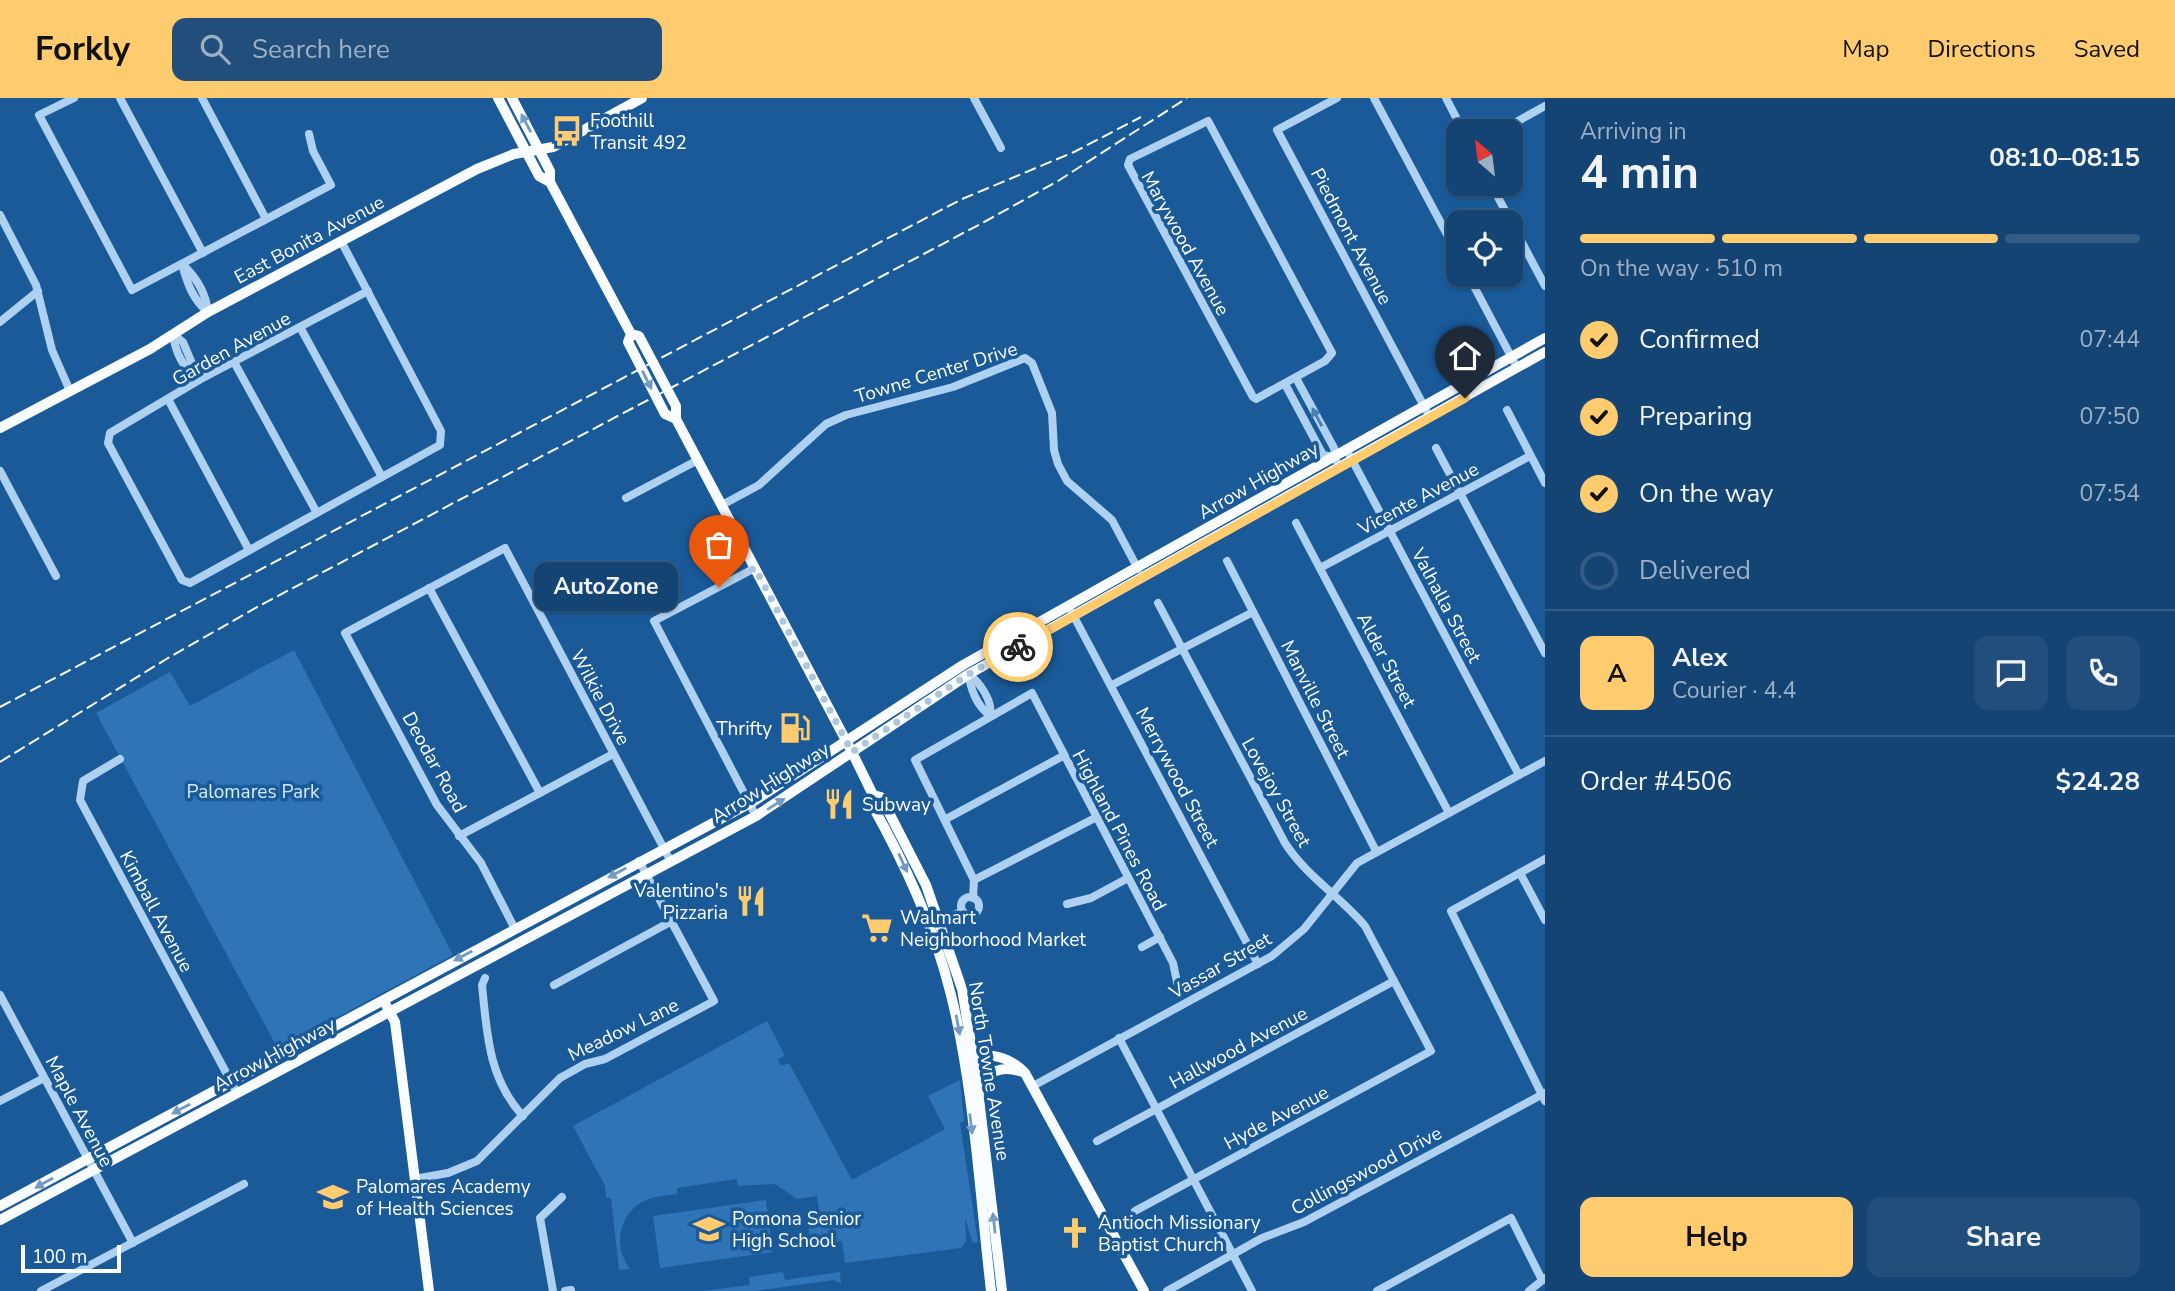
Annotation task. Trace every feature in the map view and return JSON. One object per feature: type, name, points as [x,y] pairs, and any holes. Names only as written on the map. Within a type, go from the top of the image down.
[{"type":"main road","name":"North Towne Avenue","points":[[498,98],[539,176],[551,182],[631,334],[628,342],[665,414],[676,419],[722,505],[852,752],[873,795],[871,803],[936,924],[962,989],[991,1291]]},
{"type":"main road","points":[[512,98],[551,171],[551,182]]},
{"type":"main road","name":"East Bonita Avenue","points":[[0,428],[173,334],[208,312],[499,159],[553,147],[642,98]]},
{"type":"main road","name":"Arrow Highway","points":[[0,1206],[237,1093],[756,816],[969,674],[1430,418],[1515,363],[1545,338]]},
{"type":"main road","name":"Arrow Highway","points":[[0,1220],[231,1082],[749,803],[933,683],[1346,449],[1424,407],[1515,363],[1545,352]]},
{"type":"main road","name":"Deodar Road","points":[[515,929],[522,941]]},
{"type":"main road","points":[[383,1000],[395,1022],[429,1291]]},
{"type":"main road","name":"North Towne Avenue","points":[[968,1056],[979,1096],[1002,1291]]},
{"type":"main road","points":[[968,1056],[1006,1058],[1025,1073],[1144,1291]]},
{"type":"main road","points":[[979,1096],[986,1077],[994,1071],[1013,1069],[1025,1073]]},
{"type":"street","points":[[74,98],[39,115],[132,290],[331,185],[313,151],[309,134]]},
{"type":"street","points":[[120,98],[202,253]]},
{"type":"street","points":[[202,98],[266,219]]},
{"type":"street","points":[[974,98],[1001,148]]},
{"type":"street","name":"Piedmont Avenue","points":[[1337,98],[1277,130],[1430,418]]},
{"type":"street","points":[[1374,98],[1446,233]]},
{"type":"street","points":[[1446,98],[1457,119]]},
{"type":"street","points":[[1522,119],[1545,106]]},
{"type":"street","name":"Marywood Avenue","points":[[1208,121],[1212,126],[1332,353],[1331,357],[1285,384],[1256,399],[1252,397],[1129,171],[1130,159],[1201,122],[1208,121]]},
{"type":"street","points":[[1497,196],[1545,286]]},
{"type":"street","points":[[0,215],[38,291],[52,350],[70,391]]},
{"type":"street","points":[[169,401],[249,550],[440,445],[441,431],[341,242]]},
{"type":"street","points":[[183,264],[194,275],[207,300],[208,312]]},
{"type":"street","points":[[1474,287],[1515,363]]},
{"type":"street","points":[[0,322],[38,291]]},
{"type":"street","name":"Garden Avenue","points":[[249,550],[190,583],[181,580],[108,443],[110,433],[169,401],[199,380],[368,291]]},
{"type":"street","points":[[300,327],[382,477]]},
{"type":"street","points":[[173,334],[183,342],[199,380]]},
{"type":"street","name":"Towne Center Drive","points":[[722,505],[758,485],[826,424],[846,415],[953,387],[1025,358],[1032,363],[1052,413],[1054,450],[1067,481],[1112,520],[1138,569]]},
{"type":"street","points":[[234,362],[317,513]]},
{"type":"street","points":[[1296,378],[1334,448],[1341,468]]},
{"type":"street","points":[[1285,384],[1323,455],[1335,457]]},
{"type":"street","points":[[1507,410],[1545,483]]},
{"type":"street","points":[[1436,448],[1545,653]]},
{"type":"street","name":"Valhalla Street","points":[[1346,449],[1519,775]]},
{"type":"street","name":"Vicente Avenue","points":[[1320,568],[1530,456]]},
{"type":"street","points":[[626,498],[698,460]]},
{"type":"street","points":[[0,471],[56,576]]},
{"type":"street","name":"Alder Street","points":[[1296,523],[1449,813]]},
{"type":"street","name":"Wilkie Drive","points":[[429,588],[505,548],[670,860]]},
{"type":"street","name":"Manville Street","points":[[1227,561],[1376,850]]},
{"type":"street","points":[[755,568],[654,621],[756,816]]},
{"type":"street","points":[[429,588],[540,793]]},
{"type":"street","name":"Deodar Road","points":[[429,588],[345,633],[437,805],[481,863],[515,929]]},
{"type":"street","name":"Lovejoy Street","points":[[1158,603],[1285,843],[1306,872],[1364,926],[1431,1052]]},
{"type":"street","name":"Merrywood Street","points":[[1069,606],[1258,964]]},
{"type":"street","points":[[1112,685],[1253,611]]},
{"type":"street","points":[[962,911],[969,916],[977,913],[979,905],[973,898],[974,880],[915,760],[990,715],[991,707],[977,681],[969,674]]},
{"type":"street","name":"Highland Pines Road","points":[[990,715],[1032,693],[1095,818],[1160,937],[1173,963],[1177,982]]},
{"type":"street","points":[[459,836],[613,754]]},
{"type":"street","points":[[946,819],[1063,756]]},
{"type":"street","name":"Kimball Avenue","points":[[120,759],[83,781],[80,800],[237,1093]]},
{"type":"street","name":"Vassar Street","points":[[1033,1086],[1258,964],[1304,929],[1357,863],[1376,850],[1545,761]]},
{"type":"street","points":[[974,880],[1095,818]]},
{"type":"street","points":[[1544,1096],[1451,911],[1545,859]]},
{"type":"street","points":[[554,985],[672,921],[639,861]]},
{"type":"street","points":[[1520,873],[1545,920]]},
{"type":"street","points":[[1067,904],[1091,898],[1128,878]]},
{"type":"street","points":[[962,911],[963,901],[973,898]]},
{"type":"street","points":[[936,924],[962,911]]},
{"type":"street","name":"Meadow Lane","points":[[414,1179],[448,1173],[477,1161],[571,1071],[605,1059],[714,1001],[672,921]]},
{"type":"street","points":[[1142,947],[1160,937]]},
{"type":"street","points":[[485,978],[482,985],[493,1065],[503,1090],[523,1116]]},
{"type":"street","name":"Hallwood Avenue","points":[[1097,1141],[1394,981]]},
{"type":"street","name":"Maple Avenue","points":[[0,995],[133,1242]]},
{"type":"street","points":[[1119,1038],[1252,1291]]},
{"type":"street","name":"Hyde Avenue","points":[[1135,1211],[1431,1052]]},
{"type":"street","points":[[0,1101],[44,1077]]},
{"type":"street","name":"Collingswood Drive","points":[[1167,1291],[1262,1238],[1304,1222],[1544,1096]]},
{"type":"street","points":[[41,1291],[244,1184]]},
{"type":"street","points":[[552,1291],[540,1218],[562,1197]]},
{"type":"street","points":[[1377,1291],[1511,1218],[1544,1279],[1529,1291]]},
{"type":"street","points":[[64,1279],[65,1291]]},
{"type":"green space","name":"Palomares Park","points":[[294,650],[453,955],[278,1049],[96,713],[170,672],[190,706]]},
{"type":"green space","points":[[767,1021],[785,1056],[778,1059],[781,1066],[789,1063],[852,1180],[945,1129],[928,1096],[960,1080],[964,1121],[960,1123],[978,1242],[973,1243],[965,1218],[966,1241],[961,1248],[845,1263],[842,1241],[811,1245],[807,1217],[820,1216],[817,1196],[797,1199],[775,1184],[738,1186],[737,1179],[677,1188],[677,1194],[652,1198],[635,1207],[624,1222],[620,1241],[621,1251],[630,1269],[619,1270],[611,1198],[606,1198],[605,1186],[573,1126]]},
{"type":"green space","points":[[766,1200],[773,1252],[660,1268],[653,1216]]},
{"type":"green space","points":[[783,1272],[785,1280],[840,1272],[841,1284],[834,1280],[755,1291],[703,1291],[750,1285],[749,1277]]},
{"type":"railway","points":[[0,762],[168,658],[259,606],[986,221],[1058,181],[1187,98]]},
{"type":"railway","points":[[0,707],[962,199],[1074,152],[1141,117]]},
{"type":"way so far","points":[[719,587],[755,568],[852,752],[969,674],[1018,647]]},
{"type":"place","name":"Foothill Transit 492","points":[[567,131]]},
{"type":"place","name":"AutoZone","points":[[719,587]]},
{"type":"place","name":"Thrifty","points":[[795,728]]},
{"type":"place","name":"Subway","points":[[839,804]]},
{"type":"place","name":"Valentino's Pizzaria","points":[[751,901]]},
{"type":"place","name":"Walmart Neighborhood Market","points":[[877,928]]},
{"type":"place","name":"Palomares Academy of Health Sciences","points":[[333,1197]]},
{"type":"place","name":"Pomona Senior High School","points":[[709,1229]]},
{"type":"place","name":"Antioch Missionary Baptist Church","points":[[1075,1233]]},
{"type":"route","points":[[1018,647],[1465,398]]}]
